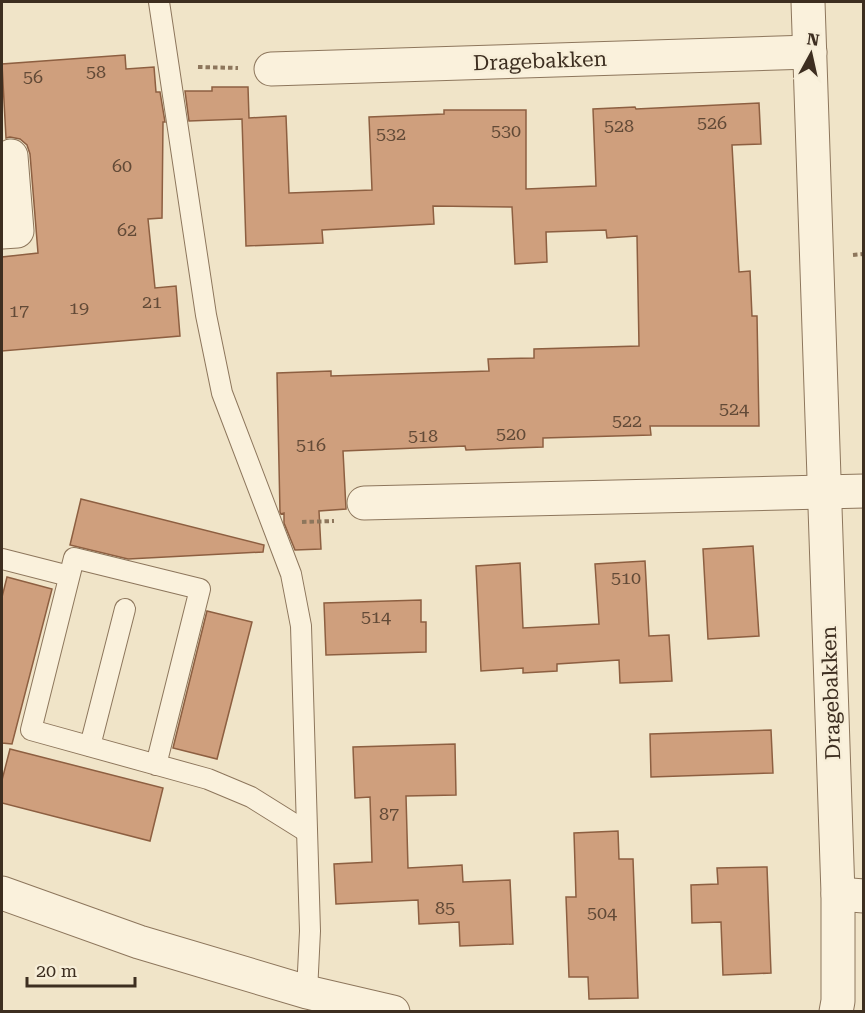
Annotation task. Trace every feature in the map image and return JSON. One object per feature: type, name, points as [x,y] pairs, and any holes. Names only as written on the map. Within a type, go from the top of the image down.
[{"type":"street","name":"Dragebakken","points":[[808,2],[824,492],[851,895],[836,1011]]},
{"type":"street","name":"Dragebakken","points":[[271,69],[810,52]]},
{"type":"street","points":[[2,232],[17,231],[11,156]]},
{"type":"street","points":[[364,503],[864,491]]},
{"type":"street","points":[[2,893],[139,942],[307,992],[393,1011]]},
{"type":"lane","points":[[159,2],[206,315],[222,393],[291,574],[302,626],[309,931],[307,992]]},
{"type":"lane","points":[[156,765],[200,590],[74,558],[31,730],[156,765],[208,779],[251,796],[307,832]]},
{"type":"lane","points":[[2,559],[69,576]]},
{"type":"lane","points":[[90,746],[125,609]]},
{"type":"path","points":[[170,67],[271,69]]},
{"type":"path","points":[[271,524],[361,520],[364,503]]},
{"type":"building","points":[[125,55],[126,69],[154,67],[156,92],[160,92],[165,122],[163,122],[162,218],[148,219],[155,288],[176,286],[180,336],[2,351],[2,257],[38,253],[30,154],[27,145],[20,139],[6,138],[2,64]]},
{"type":"building","points":[[212,87],[248,87],[249,118],[286,116],[289,193],[372,190],[369,117],[444,114],[444,110],[526,110],[526,189],[596,186],[593,109],[759,103],[761,144],[732,145],[739,272],[750,271],[752,316],[757,316],[759,426],[650,426],[651,435],[543,438],[543,447],[466,450],[465,446],[343,451],[346,509],[319,511],[321,549],[295,550],[284,523],[284,513],[280,512],[277,373],[331,371],[331,376],[489,371],[488,359],[534,358],[534,349],[639,346],[637,236],[607,238],[606,230],[546,232],[547,262],[515,264],[512,207],[433,206],[434,224],[322,230],[323,243],[246,246],[242,119],[189,121],[185,91],[212,91]]},
{"type":"building","points":[[81,499],[264,545],[263,552],[128,559],[70,545]]},
{"type":"building","points":[[753,546],[759,636],[708,639],[703,549]]},
{"type":"building","points":[[645,561],[649,636],[669,635],[672,681],[620,683],[619,660],[557,664],[557,671],[523,673],[523,668],[481,671],[476,566],[520,563],[523,628],[599,624],[595,564]]},
{"type":"building","points":[[7,577],[52,589],[12,744],[2,743],[2,597]]},
{"type":"building","points":[[421,600],[421,622],[426,622],[426,652],[326,655],[324,603]]},
{"type":"building","points":[[207,611],[252,622],[217,759],[173,748]]},
{"type":"building","points":[[771,730],[773,773],[651,777],[650,734]]},
{"type":"building","points":[[455,744],[456,795],[406,796],[408,868],[462,865],[463,882],[510,880],[513,944],[460,946],[459,922],[419,924],[418,900],[336,904],[334,864],[372,862],[370,797],[355,798],[353,747]]},
{"type":"building","points":[[10,749],[163,788],[150,841],[2,803],[2,780]]},
{"type":"building","points":[[618,831],[619,859],[633,859],[638,998],[589,999],[588,977],[569,977],[566,897],[576,897],[574,833]]},
{"type":"building","points":[[767,867],[771,973],[723,975],[721,922],[692,923],[691,885],[718,884],[717,868]]}]
